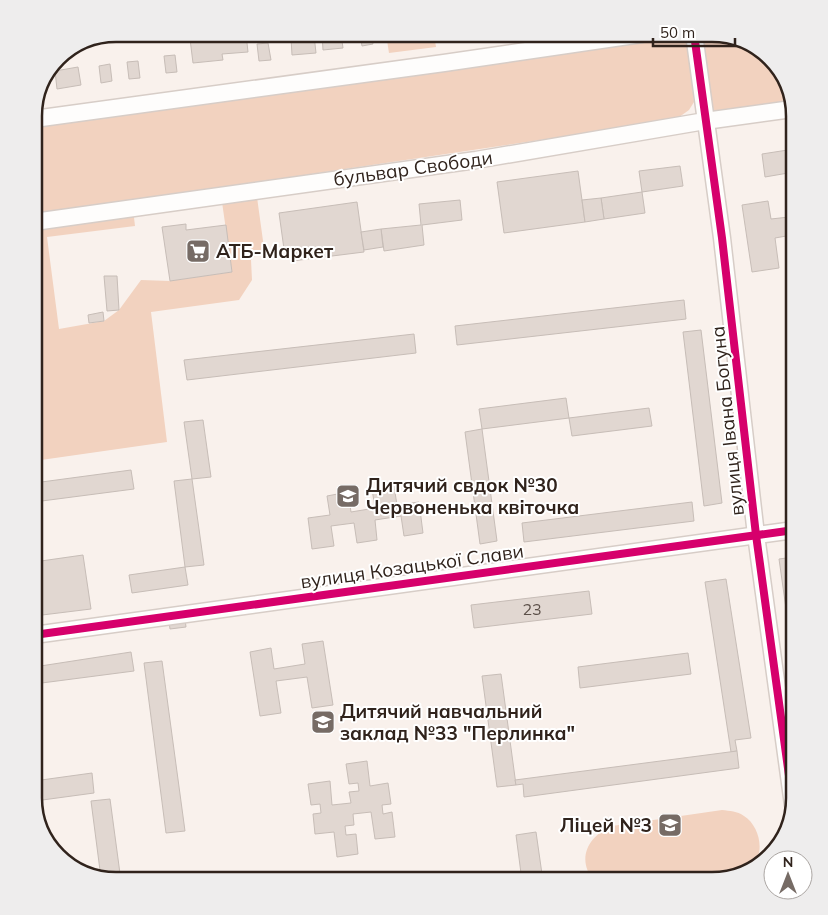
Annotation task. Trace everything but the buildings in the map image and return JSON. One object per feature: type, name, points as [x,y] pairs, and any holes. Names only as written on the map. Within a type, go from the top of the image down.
[{"type":"street","points":[[43,118],[582,43]]},
{"type":"street","name":"вулиця Івана Богуна","points":[[695,43],[722,238],[756,535],[786,754]]},
{"type":"street","name":"бульвар Свободи","points":[[43,221],[476,160],[705,120],[785,110]]},
{"type":"street","name":"вулиця Козацької Слави","points":[[42,635],[786,531]]},
{"type":"shaded area","points":[[387,42],[435,43],[436,47],[389,53]]},
{"type":"shaded area","points":[[611,43],[686,43],[694,102],[689,110],[675,120],[43,214],[43,126]]},
{"type":"shaded area","points":[[703,43],[726,44],[748,52],[770,72],[782,93],[785,105],[713,114]]},
{"type":"shaded area","points":[[256,190],[264,248],[251,260],[252,280],[239,300],[151,312],[167,442],[42,460],[43,221],[133,209],[135,226],[47,237],[59,329],[104,321],[119,310],[141,280],[170,281],[232,272],[221,195]]},
{"type":"shaded area","points":[[722,810],[736,812],[744,816],[754,826],[760,848],[758,856],[744,865],[721,872],[589,872],[585,857],[587,849],[597,836],[612,826]]},
{"type":"cycle path","points":[[695,43],[722,238],[756,535],[786,754]]},
{"type":"cycle path","points":[[42,634],[786,531]]},
{"type":"place","name":"АТБ-Маркет","points":[[198,251]]},
{"type":"place","name":"Дитячий свдок №30 Червоненька квіточка","points":[[348,496]]},
{"type":"place","name":"Дитячий навчальний заклад №33 \"Перлинка\"","points":[[323,722]]},
{"type":"place","name":"Ліцей №3","points":[[670,825]]}]
